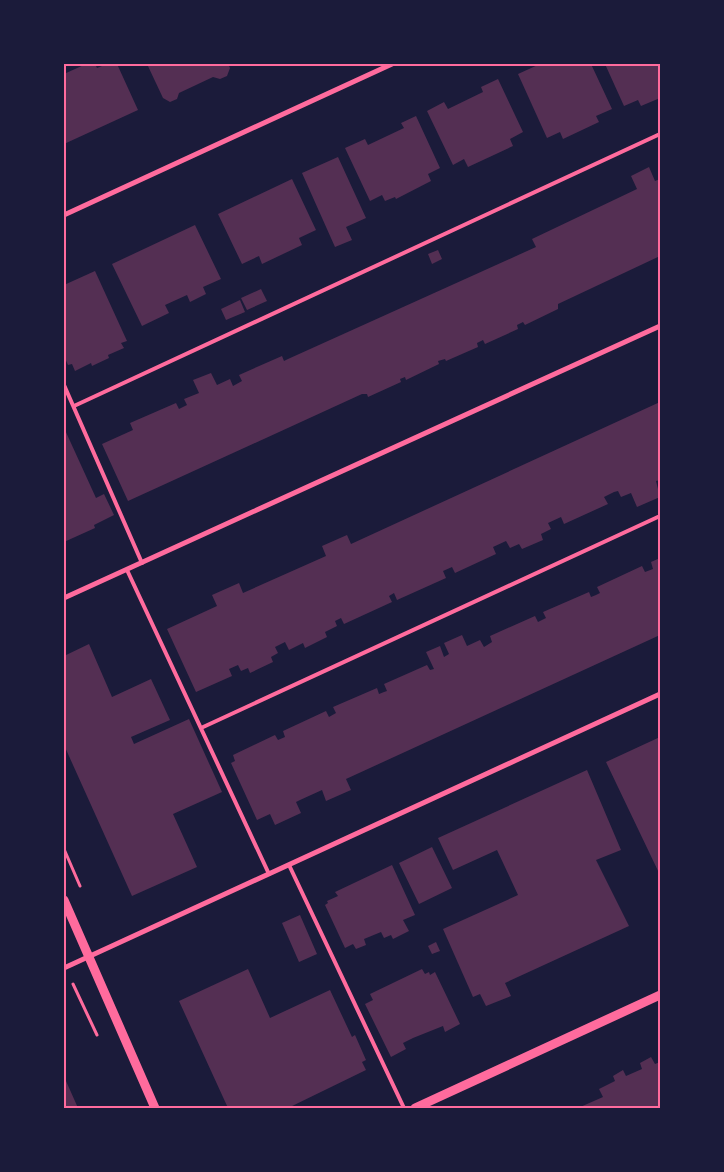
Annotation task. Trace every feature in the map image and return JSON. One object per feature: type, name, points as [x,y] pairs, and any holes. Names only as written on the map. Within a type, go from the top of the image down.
[{"type":"street","points":[[64,215],[392,64]]},
{"type":"street","points":[[64,598],[660,326]]},
{"type":"street","points":[[64,968],[660,694]]},
{"type":"street","points":[[64,900],[155,1108]]},
{"type":"street","points":[[415,1108],[660,995]]},
{"type":"lane","points":[[74,406],[660,134]]},
{"type":"lane","points":[[64,385],[142,563]]},
{"type":"lane","points":[[201,728],[660,516]]},
{"type":"lane","points":[[127,570],[269,874]]},
{"type":"lane","points":[[289,865],[404,1108]]},
{"type":"building","points":[[86,64],[95,64],[97,68],[107,64],[117,64],[138,110],[64,144],[64,74]]},
{"type":"building","points":[[147,64],[228,64],[230,68],[227,76],[220,79],[213,77],[179,93],[177,99],[170,102],[163,98]]},
{"type":"building","points":[[540,64],[591,64],[612,109],[596,116],[599,122],[563,139],[560,132],[547,138],[518,74]]},
{"type":"building","points":[[605,64],[660,64],[660,98],[641,106],[638,100],[624,106]]},
{"type":"building","points":[[498,79],[523,132],[510,139],[513,146],[468,167],[464,159],[453,165],[427,111],[444,102],[448,109],[483,92],[481,87]]},
{"type":"building","points":[[416,116],[440,168],[428,174],[431,181],[396,199],[395,197],[385,201],[382,195],[370,201],[345,148],[365,139],[368,145],[404,128],[401,123]]},
{"type":"building","points":[[338,157],[366,218],[346,227],[352,240],[335,247],[302,173]]},
{"type":"building","points":[[649,167],[655,181],[660,179],[660,256],[558,304],[558,309],[525,325],[523,322],[517,325],[518,329],[485,344],[483,340],[477,343],[478,347],[446,361],[445,359],[438,361],[439,364],[406,380],[405,377],[400,379],[401,382],[368,397],[367,394],[362,394],[128,501],[102,444],[133,430],[130,423],[176,403],[179,409],[187,405],[184,399],[199,393],[193,380],[211,373],[217,385],[230,379],[233,386],[242,381],[239,375],[282,356],[284,361],[536,247],[532,239],[637,189],[631,176]]},
{"type":"building","points":[[292,179],[316,230],[299,238],[302,245],[262,264],[259,256],[242,264],[218,214]]},
{"type":"building","points":[[195,225],[221,279],[203,287],[206,294],[190,302],[187,295],[165,305],[169,313],[142,326],[112,264]]},
{"type":"building","points":[[438,250],[442,259],[432,264],[428,254]]},
{"type":"building","points":[[95,271],[127,341],[121,343],[124,348],[108,355],[109,358],[92,366],[91,363],[75,371],[72,364],[68,365],[64,356],[64,285]]},
{"type":"building","points":[[261,289],[267,301],[247,310],[241,298]]},
{"type":"building","points":[[240,300],[245,312],[226,320],[221,309]]},
{"type":"building","points":[[660,402],[660,480],[656,481],[660,497],[637,507],[631,493],[621,497],[618,491],[614,492],[604,497],[608,504],[564,524],[561,517],[548,523],[551,529],[541,534],[543,540],[522,549],[519,544],[510,548],[506,541],[493,547],[496,554],[455,573],[452,567],[443,571],[446,578],[397,600],[394,593],[389,596],[392,602],[344,624],[341,618],[335,621],[337,626],[325,632],[327,637],[305,648],[303,643],[289,650],[285,642],[275,647],[278,653],[271,657],[273,662],[250,673],[248,668],[241,671],[238,665],[229,669],[232,676],[196,692],[167,629],[217,606],[212,595],[239,583],[243,593],[326,556],[322,546],[347,535],[351,544]]},
{"type":"building","points":[[65,430],[96,498],[104,494],[114,515],[94,525],[95,528],[64,542]]},
{"type":"building","points":[[660,558],[660,635],[346,779],[351,790],[326,801],[322,790],[300,800],[296,802],[301,813],[275,825],[270,814],[257,820],[231,763],[235,761],[233,755],[275,735],[278,740],[285,737],[283,731],[326,711],[329,717],[336,713],[333,707],[377,688],[379,694],[387,691],[384,684],[427,665],[430,670],[434,669],[426,652],[440,646],[444,657],[449,654],[444,643],[462,635],[467,646],[480,640],[484,647],[492,642],[490,636],[535,616],[538,622],[546,618],[543,612],[589,592],[591,597],[596,595],[600,593],[597,587],[642,566],[645,572],[653,569],[651,562]]},
{"type":"building","points":[[89,644],[112,697],[151,679],[170,720],[131,737],[134,744],[189,719],[222,792],[173,814],[197,867],[132,896],[64,745],[64,656]]},
{"type":"building","points":[[660,737],[660,875],[606,762]]},
{"type":"building","points":[[587,770],[621,850],[596,860],[629,926],[505,983],[511,996],[486,1006],[480,994],[473,997],[443,929],[518,895],[497,850],[453,870],[438,838]]},
{"type":"building","points":[[432,847],[452,888],[419,904],[399,863]]},
{"type":"building","points":[[392,865],[415,915],[403,920],[409,931],[393,939],[391,935],[384,938],[381,932],[364,939],[366,945],[356,949],[353,944],[345,948],[325,905],[328,903],[327,901],[338,896],[335,892]]},
{"type":"building","points":[[300,915],[317,954],[299,962],[282,923]]},
{"type":"building","points":[[436,942],[440,951],[432,954],[428,946]]},
{"type":"building","points":[[248,969],[270,1018],[330,990],[352,1037],[355,1035],[366,1060],[362,1062],[366,1070],[288,1108],[228,1108],[179,1001]]},
{"type":"building","points":[[422,969],[425,974],[429,972],[430,975],[435,972],[460,1024],[445,1032],[443,1026],[413,1038],[403,1043],[406,1049],[391,1057],[365,1004],[373,1000],[370,994]]},
{"type":"building","points":[[651,1057],[655,1064],[660,1062],[660,1108],[578,1108],[603,1097],[599,1089],[615,1081],[613,1076],[623,1070],[626,1076],[642,1069],[640,1063]]},
{"type":"building","points":[[64,1077],[66,1081],[78,1108],[64,1108]]}]
